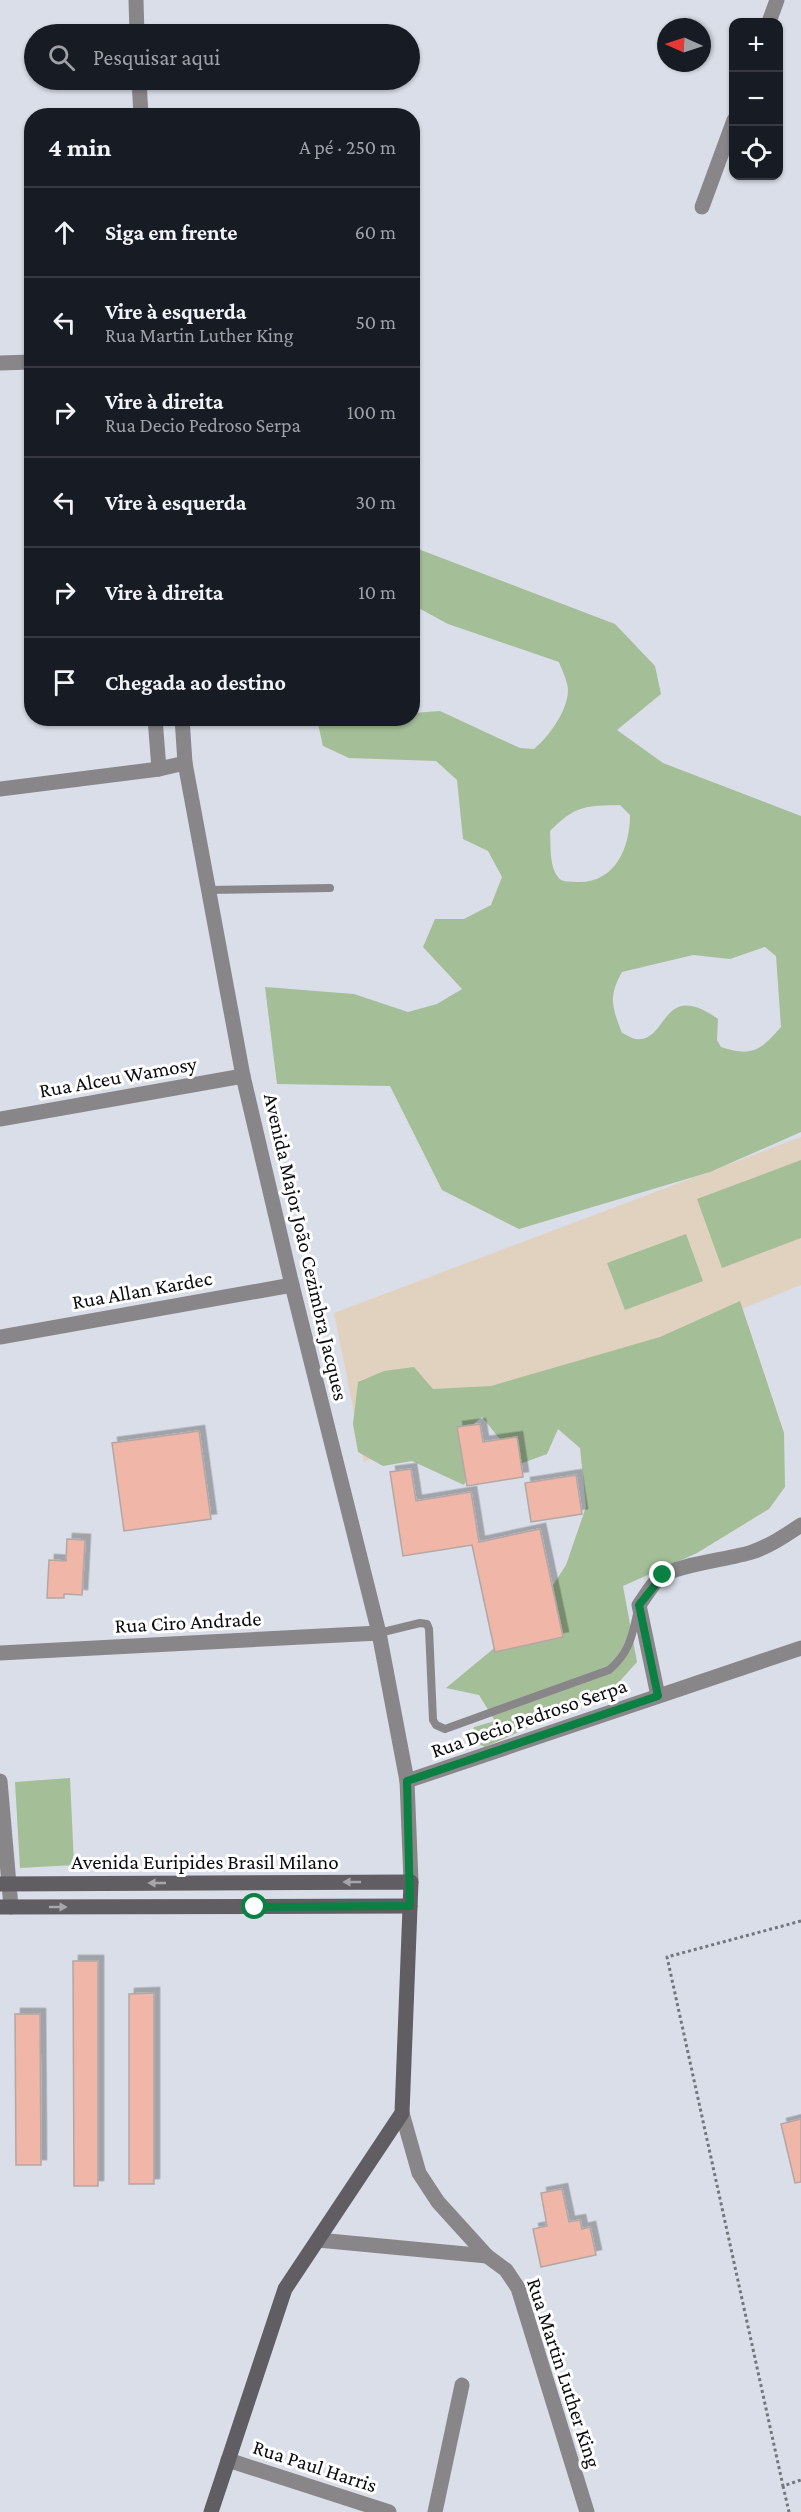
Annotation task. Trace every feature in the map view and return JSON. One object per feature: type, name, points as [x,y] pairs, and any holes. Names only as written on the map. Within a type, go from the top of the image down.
[{"type":"main road","name":"Avenida Euripides Brasil Milano","points":[[5,1883],[411,1882]]},
{"type":"main road","name":"Rua Martin Luther King","points":[[402,2113],[411,1882]]},
{"type":"main road","points":[[85,1907],[86,1883]]},
{"type":"main road","points":[[254,1883],[255,1907]]},
{"type":"main road","points":[[5,1907],[410,1906]]},
{"type":"main road","points":[[211,2512],[285,2289],[402,2113]]},
{"type":"street","points":[[136,0],[137,24]]},
{"type":"street","points":[[770,18],[777,0]]},
{"type":"street","points":[[140,90],[141,108]]},
{"type":"street","points":[[702,207],[732,126]]},
{"type":"street","points":[[0,363],[24,362]]},
{"type":"street","points":[[156,726],[159,768]]},
{"type":"street","name":"Avenida Major João Cezimbra Jacques","points":[[183,726],[185,763],[243,1076],[292,1285],[379,1633],[407,1781]]},
{"type":"street","points":[[0,786],[185,763]]},
{"type":"street","name":"Rua Alceu Wamosy","points":[[0,1119],[243,1076]]},
{"type":"street","name":"Rua Allan Kardec","points":[[0,1337],[292,1285]]},
{"type":"street","points":[[658,1696],[639,1605],[663,1575],[752,1552],[779,1540],[801,1525]]},
{"type":"street","name":"Rua Ciro Andrade","points":[[0,1653],[379,1633]]},
{"type":"street","name":"Rua Decio Pedroso Serpa","points":[[407,1781],[801,1648]]},
{"type":"street","points":[[0,1781],[5,1907]]},
{"type":"street","name":"Rua Martin Luther King","points":[[407,1781],[411,1882]]},
{"type":"street","name":"Rua Martin Luther King","points":[[402,2113],[418,2173],[438,2202],[488,2256],[506,2270],[518,2288],[587,2512]]},
{"type":"street","points":[[318,2240],[488,2256]]},
{"type":"street","points":[[435,2512],[462,2385]]},
{"type":"street","name":"Rua Paul Harris","points":[[228,2460],[389,2512]]},
{"type":"lane","points":[[207,890],[330,888]]},
{"type":"lane","points":[[379,1633],[420,1623],[427,1624],[433,1720],[436,1725],[446,1730],[609,1670],[623,1659],[632,1642],[639,1605]]},
{"type":"path","points":[[789,2512],[667,1957],[801,1921]]},
{"type":"path","points":[[783,2486],[801,2480]]},
{"type":"shaded area","points":[[801,1137],[801,1285],[364,1462],[334,1313]]},
{"type":"green space","points":[[420,550],[615,624],[655,666],[661,694],[617,730],[663,763],[801,816],[801,1132],[710,1172],[519,1229],[442,1190],[390,1086],[277,1084],[265,987],[354,994],[408,1012],[437,1004],[462,989],[423,947],[435,919],[464,919],[491,905],[502,877],[488,851],[463,839],[457,780],[436,761],[349,758],[323,746],[319,726],[420,726],[420,712],[440,711],[520,748],[534,749],[546,738],[565,706],[568,690],[559,662],[448,624],[420,609]],"holes":[[[620,805],[630,815],[627,840],[618,862],[610,870],[590,881],[569,882],[560,879],[552,861],[550,831],[559,822],[574,812],[598,806]],[[765,947],[776,956],[781,1027],[761,1047],[748,1051],[721,1047],[717,1040],[718,1019],[699,1008],[685,1006],[675,1009],[646,1038],[635,1039],[622,1033],[613,1002],[615,988],[622,972],[693,955],[730,959]]]},
{"type":"green space","points":[[801,1160],[801,1238],[722,1268],[697,1199]]},
{"type":"green space","points":[[686,1234],[703,1281],[625,1310],[607,1263]]},
{"type":"green space","points":[[740,1301],[784,1433],[785,1487],[769,1509],[697,1553],[623,1586],[637,1662],[611,1691],[485,1747],[471,1740],[474,1727],[495,1721],[479,1695],[446,1688],[533,1616],[566,1565],[586,1507],[580,1448],[558,1429],[547,1454],[520,1464],[482,1417],[460,1435],[476,1460],[464,1485],[412,1461],[383,1466],[358,1452],[353,1424],[358,1382],[384,1371],[414,1367],[433,1389],[491,1386],[660,1337]]},
{"type":"green space","points":[[70,1778],[74,1865],[20,1868],[15,1782]]},
{"type":"building","points":[[480,1424],[483,1442],[517,1437],[523,1477],[467,1486],[457,1427]]},
{"type":"building","points":[[199,1431],[211,1519],[124,1531],[112,1443]]},
{"type":"building","points":[[411,1469],[416,1501],[471,1492],[479,1542],[540,1529],[563,1637],[495,1652],[472,1545],[403,1556],[390,1472]]},
{"type":"building","points":[[576,1475],[582,1514],[531,1522],[525,1483]]},
{"type":"building","points":[[67,1539],[85,1540],[82,1595],[64,1594],[64,1598],[47,1598],[49,1560],[66,1561]]},
{"type":"building","points":[[73,1961],[98,1961],[98,2186],[74,2186]]},
{"type":"building","points":[[154,1993],[154,2184],[129,2184],[129,1994]]},
{"type":"building","points":[[15,2014],[40,2014],[41,2165],[16,2165]]},
{"type":"building","points":[[801,2119],[801,2182],[795,2183],[781,2124]]},
{"type":"building","points":[[562,2189],[569,2222],[580,2220],[582,2229],[590,2227],[596,2255],[541,2267],[533,2229],[547,2226],[541,2193]]},
{"type":"route","points":[[255,1907],[410,1906],[407,1781],[658,1696],[639,1605],[663,1575]]}]
